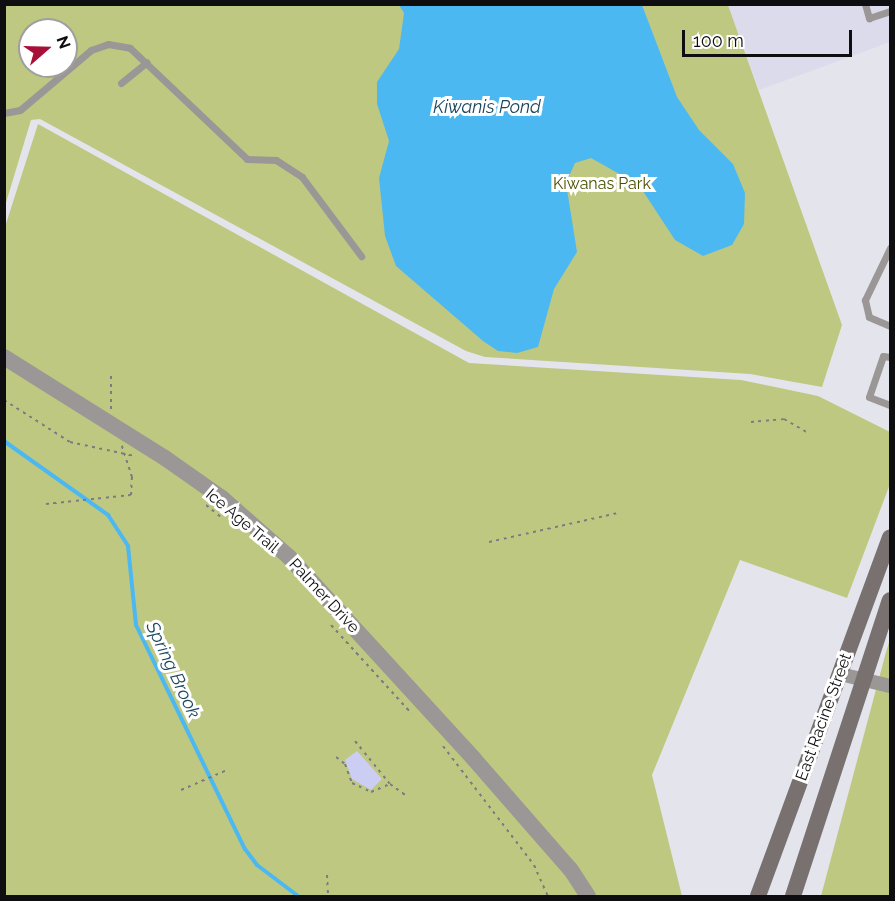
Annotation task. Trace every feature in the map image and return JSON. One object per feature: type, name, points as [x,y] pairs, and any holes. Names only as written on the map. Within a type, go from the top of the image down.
[{"type":"main road","name":"East Racine Street","points":[[758,897],[891,537]]},
{"type":"main road","name":"East Racine Street","points":[[793,897],[891,600]]},
{"type":"street","name":"Palmer Drive","points":[[4,357],[165,458],[222,498],[289,557],[474,759],[571,870],[588,897]]},
{"type":"street","points":[[840,674],[891,686]]},
{"type":"lane","points":[[865,4],[869,18],[891,11]]},
{"type":"lane","points":[[4,113],[20,110],[91,50],[120,45],[147,62],[247,159],[276,160],[302,177],[361,256]]},
{"type":"lane","points":[[121,83],[147,62]]},
{"type":"lane","points":[[891,248],[865,300],[869,318],[891,326]]},
{"type":"lane","points":[[891,357],[883,356],[869,398],[891,405]]},
{"type":"path","points":[[4,400],[70,442],[140,459]]},
{"type":"path","points":[[751,422],[784,419],[808,433]]},
{"type":"path","points":[[46,504],[109,499]]},
{"type":"path","name":"Ice Age Trail","points":[[198,499],[231,526]]},
{"type":"path","points":[[489,542],[618,513]]},
{"type":"path","points":[[326,618],[372,674],[419,720]]},
{"type":"path","points":[[355,741],[390,784],[405,795]]},
{"type":"path","points":[[440,742],[466,782],[534,865],[548,897]]},
{"type":"path","points":[[336,757],[345,764],[352,783],[371,792],[390,784]]},
{"type":"path","points":[[181,790],[225,771]]},
{"type":"path","points":[[327,875],[328,897]]},
{"type":"shaded area","points":[[728,5],[890,5],[890,42],[759,90]]},
{"type":"green space","name":"Kiwanas Park","points":[[5,5],[728,5],[842,325],[822,387],[750,374],[485,357],[466,351],[40,119],[31,120],[5,206]]},
{"type":"green space","points":[[38,124],[469,363],[741,380],[818,396],[890,432],[890,484],[847,598],[740,560],[652,775],[682,896],[5,896],[4,230]]},
{"type":"green space","points":[[890,639],[890,896],[821,896],[886,652]]},
{"type":"water","name":"Kiwanis Pond","points":[[399,5],[642,5],[677,97],[699,130],[733,164],[745,193],[744,224],[732,245],[703,256],[675,240],[639,185],[591,158],[575,163],[566,183],[577,252],[554,289],[538,347],[517,353],[498,351],[483,341],[396,266],[385,236],[379,178],[389,141],[377,104],[377,82],[399,49],[404,13]]},
{"type":"building","points":[[357,751],[382,779],[371,790],[352,779],[345,760]]},
{"type":"waterway","name":"Spring Brook","points":[[4,441],[108,515],[128,546],[136,625],[245,849],[257,865],[298,896]]}]
